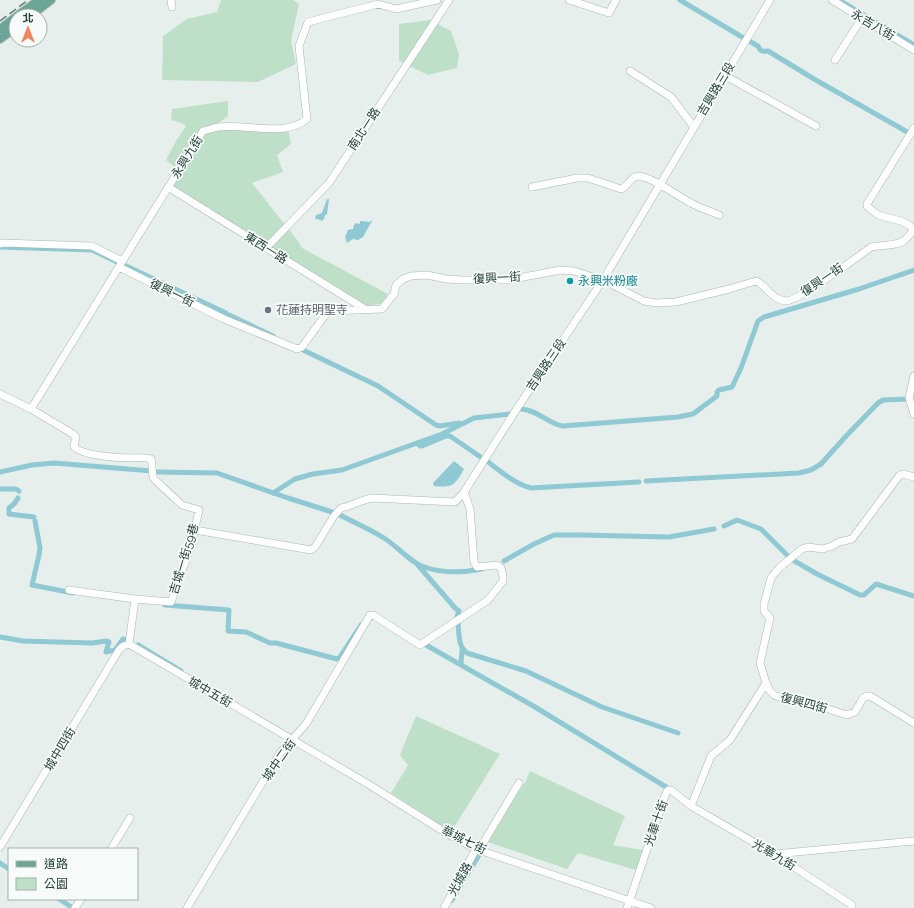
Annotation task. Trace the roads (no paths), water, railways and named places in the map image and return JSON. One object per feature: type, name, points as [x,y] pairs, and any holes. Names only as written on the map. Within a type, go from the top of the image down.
[{"type":"main road","points":[[28,8],[39,0]]},
{"type":"main road","points":[[40,8],[51,0]]},
{"type":"main road","points":[[0,29],[8,23]]},
{"type":"street","name":"永興九街","points":[[31,409],[203,131],[219,127],[289,128],[302,123],[307,119],[299,46],[308,22],[378,4],[396,9],[437,0]]},
{"type":"street","name":"南北一路","points":[[266,248],[329,183],[449,0]]},
{"type":"street","points":[[569,0],[609,13],[616,0]]},
{"type":"street","name":"吉興路三段","points":[[464,492],[518,407],[603,280],[770,0]]},
{"type":"street","name":"永吉八街","points":[[832,0],[914,50]]},
{"type":"street","points":[[835,60],[862,18]]},
{"type":"street","points":[[630,71],[671,97],[694,127]]},
{"type":"street","points":[[724,75],[816,126]]},
{"type":"street","points":[[914,128],[867,204],[867,206],[878,215],[901,220],[914,230]]},
{"type":"street","points":[[532,187],[578,178],[588,178],[621,189],[626,187],[636,176],[660,184],[691,203],[719,215]]},
{"type":"street","name":"東西一路","points":[[168,187],[365,309]]},
{"type":"street","name":"復興一街","points":[[0,244],[92,246],[120,264],[224,319],[297,349],[302,347],[326,314],[331,311],[382,309],[394,294],[396,285],[403,279],[411,276],[427,275],[457,280],[508,280],[560,270],[568,270],[603,280],[644,301],[656,302],[676,302],[729,290],[756,281],[761,284],[770,294],[785,301],[792,300],[871,247],[882,244],[899,244],[914,230]]},
{"type":"street","points":[[914,376],[909,398],[914,414]]},
{"type":"street","name":"吉城一街59巷","points":[[0,394],[31,409],[73,434],[76,437],[74,446],[76,449],[90,454],[132,458],[147,457],[151,459],[153,465],[152,476],[154,479],[182,505],[199,510],[191,545],[171,602],[168,603],[135,599]]},
{"type":"street","name":"復興四街","points":[[914,477],[903,474],[899,476],[852,539],[839,542],[824,549],[808,547],[779,568],[771,578],[764,604],[764,611],[770,618],[760,663],[766,683],[774,695],[782,698],[794,698],[846,715],[855,712],[863,698],[870,696],[914,723]]},
{"type":"street","points":[[195,530],[311,550],[315,547],[340,508],[351,506],[366,499],[372,498],[455,502],[464,492]]},
{"type":"street","name":"城中二街","points":[[187,908],[280,753],[306,724],[370,615],[373,615],[420,645],[488,600],[503,581],[501,568],[497,565],[477,567],[474,562],[470,509],[464,492]]},
{"type":"street","points":[[69,590],[135,599],[129,644]]},
{"type":"street","name":"城中四街","points":[[0,847],[119,650],[123,646],[129,644]]},
{"type":"street","name":"城中五街","points":[[129,644],[292,739]]},
{"type":"street","points":[[691,806],[711,756],[730,740],[766,683]]},
{"type":"street","name":"華城七街","points":[[292,739],[451,836],[476,849],[628,904],[651,908]]},
{"type":"street","name":"光城路","points":[[444,908],[476,849],[482,845],[519,783]]},
{"type":"street","name":"光華十街","points":[[628,904],[666,793],[668,790],[671,790],[691,806]]},
{"type":"street","name":"光華九街","points":[[691,806],[774,854],[852,905],[852,908]]},
{"type":"street","points":[[112,848],[130,818]]},
{"type":"street","points":[[774,854],[914,841]]},
{"type":"water","points":[[327,199],[329,199],[327,214],[322,221],[316,219],[316,215],[322,213]]},
{"type":"water","points":[[371,220],[372,221],[363,237],[358,240],[353,239],[347,243],[345,237],[348,230],[353,229],[356,223],[360,224],[360,221],[370,222]]},
{"type":"water","points":[[454,461],[464,469],[456,482],[449,486],[434,486],[433,483]]},
{"type":"waterway","points":[[680,0],[742,37]]},
{"type":"waterway","points":[[839,0],[914,45]]},
{"type":"waterway","points":[[749,41],[758,46],[762,51],[768,51],[909,133]]},
{"type":"waterway","points":[[0,247],[92,250],[117,262]]},
{"type":"waterway","points":[[122,264],[226,313]]},
{"type":"waterway","points":[[521,409],[533,412],[552,423],[563,426],[678,417],[693,414],[717,396],[717,392],[719,390],[732,387],[741,368],[758,321],[764,317],[859,289],[914,270]]},
{"type":"waterway","points":[[229,315],[273,336]]},
{"type":"waterway","points":[[303,350],[378,386],[436,425],[440,426],[459,423]]},
{"type":"waterway","points":[[646,481],[799,473],[811,470],[821,464],[878,403],[883,400],[908,399]]},
{"type":"waterway","points":[[273,493],[295,479],[313,474],[342,470],[442,434],[474,418],[510,414]]},
{"type":"waterway","points":[[417,443],[422,446],[446,436],[450,436],[482,458]]},
{"type":"waterway","points":[[487,461],[513,480],[531,488],[639,482]]},
{"type":"waterway","points":[[0,472],[32,465],[54,463],[152,471]]},
{"type":"waterway","points":[[158,472],[217,473],[332,512]]},
{"type":"waterway","points":[[0,489],[16,489],[19,491]]},
{"type":"waterway","points":[[18,498],[9,508],[9,514],[34,517]]},
{"type":"waterway","points":[[338,514],[384,538],[423,567],[448,572],[482,569]]},
{"type":"waterway","points":[[724,526],[737,520],[761,529],[788,556]]},
{"type":"waterway","points":[[35,521],[40,548],[32,585],[73,593]]},
{"type":"waterway","points":[[504,561],[534,544],[554,535],[669,537],[714,529]]},
{"type":"waterway","points":[[791,559],[817,574],[860,595],[864,595],[876,584],[914,596]]},
{"type":"waterway","points":[[417,564],[459,611],[457,617]]},
{"type":"waterway","points":[[165,605],[229,610],[228,631],[246,632],[270,643],[276,643],[337,659],[340,657],[361,625]]},
{"type":"waterway","points":[[458,622],[460,643],[467,653],[526,671],[602,707],[678,733]]},
{"type":"waterway","points":[[0,637],[23,641],[92,643],[107,641],[109,642],[106,652],[115,650],[123,639],[127,640]]},
{"type":"waterway","points":[[138,645],[181,671]]},
{"type":"waterway","points":[[426,645],[535,707],[671,790]]},
{"type":"waterway","points":[[461,664],[462,650]]},
{"type":"waterway","points":[[452,900],[479,855]]},
{"type":"waterway","points":[[0,863],[8,868]]},
{"type":"waterway","points":[[61,900],[73,908]]},
{"type":"railway","points":[[0,21],[28,0]]},
{"type":"place","name":"永興米粉廠","points":[[570,281]]},
{"type":"place","name":"花蓮持明聖寺","points":[[268,310]]}]
